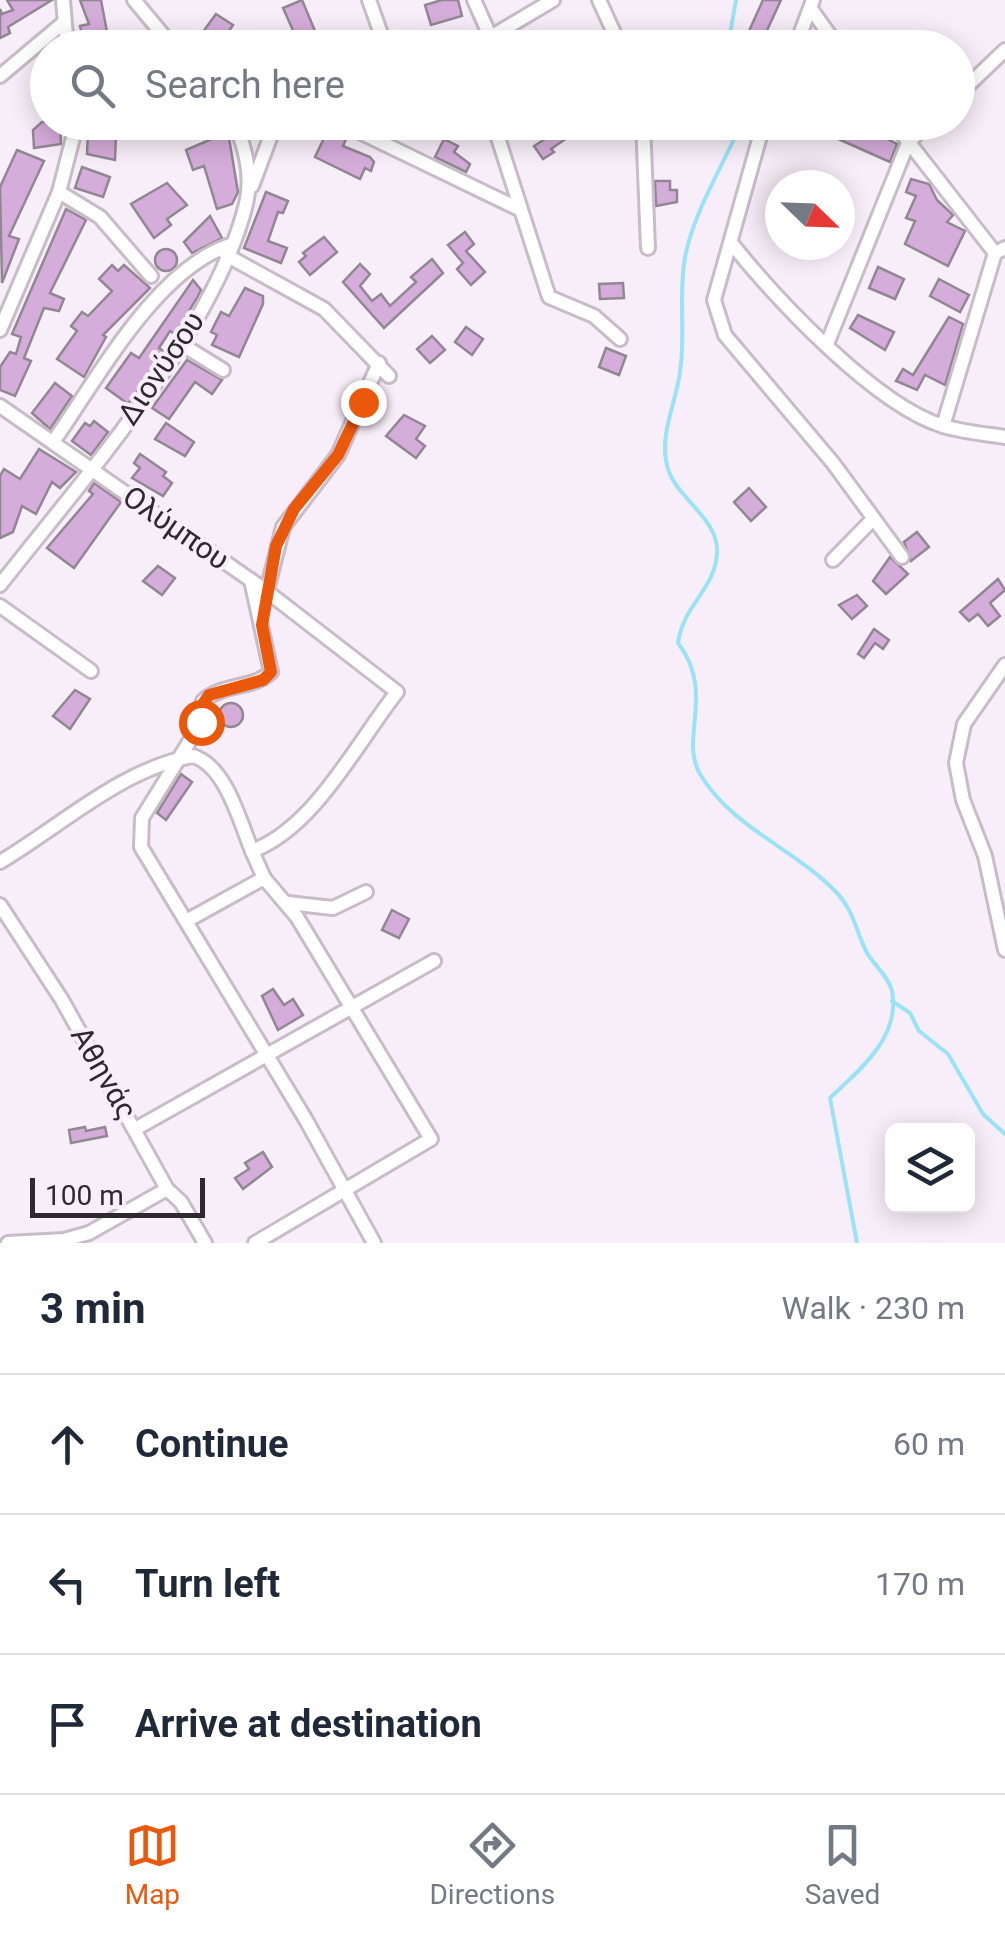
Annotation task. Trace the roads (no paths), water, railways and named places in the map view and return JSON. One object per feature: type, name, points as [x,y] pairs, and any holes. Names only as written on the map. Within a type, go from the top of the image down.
[{"type":"street","points":[[62,0],[63,30]]},
{"type":"street","points":[[134,0],[159,30]]},
{"type":"street","points":[[369,0],[380,30]]},
{"type":"street","points":[[474,0],[487,30]]},
{"type":"street","points":[[504,30],[553,0]]},
{"type":"street","points":[[599,0],[613,30]]},
{"type":"street","points":[[802,30],[812,4]]},
{"type":"street","points":[[812,4],[828,30]]},
{"type":"street","points":[[55,30],[62,24]]},
{"type":"street","points":[[975,78],[1005,50]]},
{"type":"street","points":[[0,76],[30,51]]},
{"type":"street","points":[[0,330],[58,192],[72,140]]},
{"type":"street","name":"Διονύσου","points":[[0,585],[91,469],[180,344],[228,250],[246,202],[247,158],[240,140]]},
{"type":"street","points":[[246,202],[269,140]]},
{"type":"street","points":[[377,140],[519,210]]},
{"type":"street","points":[[498,140],[548,297],[594,316],[620,339]]},
{"type":"street","points":[[644,140],[648,248]]},
{"type":"street","points":[[759,140],[714,300],[725,335],[833,463],[902,557]]},
{"type":"street","points":[[906,140],[1000,250],[943,426]]},
{"type":"street","points":[[826,344],[911,140]]},
{"type":"street","points":[[58,192],[100,216],[152,276]]},
{"type":"street","points":[[732,244],[826,344],[899,405],[943,426],[1005,437]]},
{"type":"street","points":[[53,442],[164,291],[204,257],[228,250],[324,309],[389,376]]},
{"type":"street","points":[[180,344],[223,370]]},
{"type":"street","points":[[262,625],[265,590],[282,528],[338,455],[379,363]]},
{"type":"street","name":"Ολύμπου","points":[[0,406],[265,590],[397,692],[302,819],[279,840],[252,851]]},
{"type":"street","points":[[832,560],[873,519]]},
{"type":"street","points":[[251,580],[271,672],[263,680],[209,695],[182,758],[142,818],[139,832],[160,881],[188,920],[374,1243]]},
{"type":"street","points":[[0,606],[91,671]]},
{"type":"street","points":[[1005,665],[964,724],[956,764],[963,800],[985,856],[1005,950]]},
{"type":"street","points":[[0,862],[54,830],[84,804],[182,758],[205,760],[230,796],[264,878],[288,903],[430,1139],[255,1243]]},
{"type":"street","points":[[188,920],[264,878]]},
{"type":"street","points":[[288,903],[333,908],[366,892]]},
{"type":"street","name":"Αθηνάς","points":[[0,904],[137,1128],[167,1188],[181,1202],[205,1243]]},
{"type":"street","points":[[137,1128],[434,960]]},
{"type":"street","points":[[8,1243],[64,1242],[118,1219],[167,1188]]},
{"type":"waterway","points":[[731,30],[736,0]]},
{"type":"waterway","points":[[734,140],[694,226],[683,271],[682,358],[666,432],[665,457],[673,480],[712,530],[717,554],[715,567],[686,617],[678,643],[695,679],[693,745],[700,774],[713,793],[746,824],[837,893],[851,914],[867,953],[892,991],[893,1008],[884,1038],[864,1065],[830,1098],[857,1243]]},
{"type":"waterway","points":[[892,1001],[910,1013],[919,1031],[948,1054],[983,1114],[1005,1134]]}]
